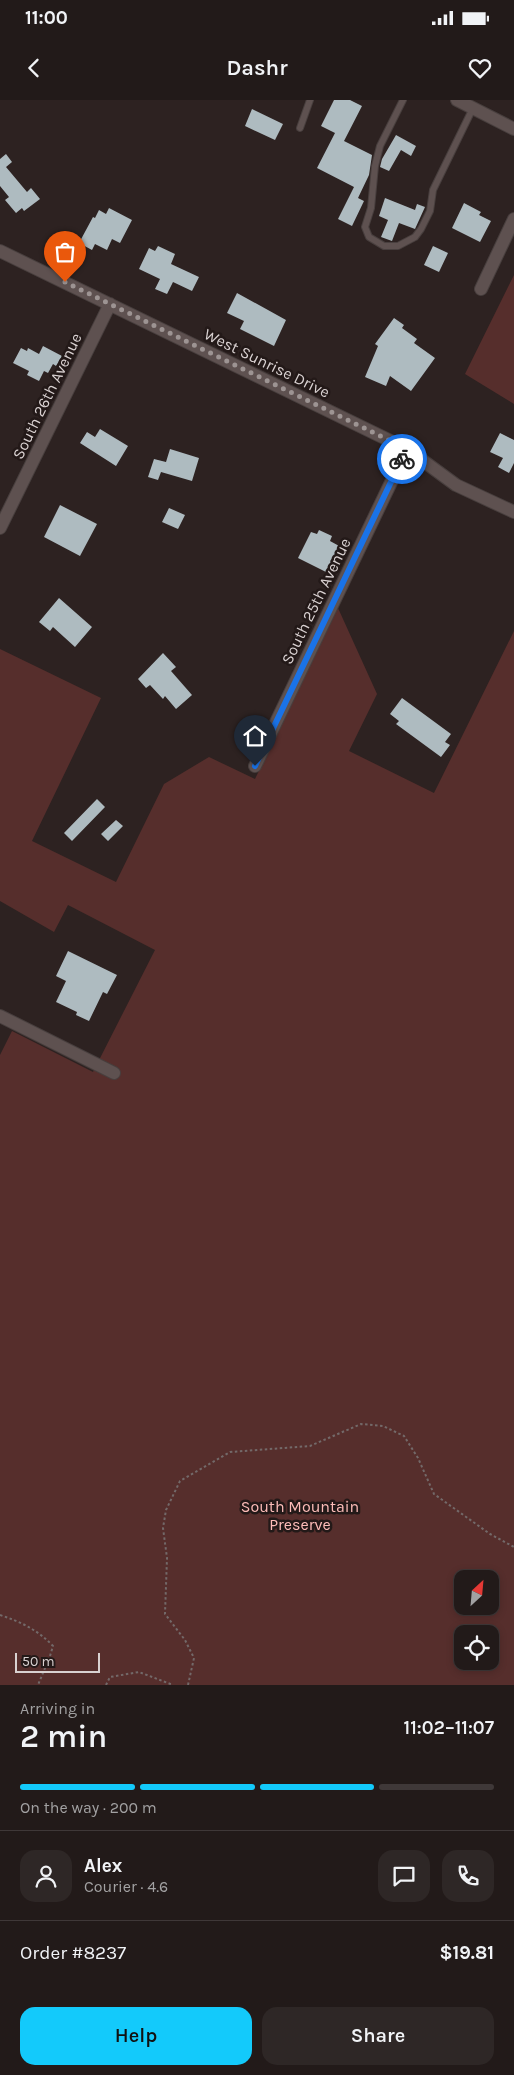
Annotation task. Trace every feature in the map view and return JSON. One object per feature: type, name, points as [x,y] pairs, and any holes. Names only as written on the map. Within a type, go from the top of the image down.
[{"type":"street","points":[[457,100],[514,129]]},
{"type":"street","points":[[480,289],[514,219]]},
{"type":"street","name":"West Sunrise Drive","points":[[0,251],[407,449],[456,485],[514,512]]},
{"type":"street","name":"South 26th Avenue","points":[[0,528],[110,304]]},
{"type":"street","name":"South 25th Avenue","points":[[255,766],[407,449]]},
{"type":"street","points":[[0,1016],[114,1073]]},
{"type":"lane","points":[[300,128],[310,100]]},
{"type":"lane","points":[[403,100],[380,146],[374,166],[371,208],[366,227],[369,238],[384,246],[398,246],[414,237],[421,229],[430,211],[434,190],[473,108]]},
{"type":"path","points":[[188,1685],[194,1658],[185,1640],[165,1614],[167,1558],[163,1528],[166,1510],[180,1481],[230,1452],[310,1446],[361,1424],[382,1426],[404,1436],[418,1458],[434,1494],[490,1534],[514,1548]]},
{"type":"path","points":[[0,1615],[24,1624],[44,1637],[53,1646],[38,1685]]},
{"type":"path","points":[[106,1685],[110,1676],[139,1672],[173,1685]]},
{"type":"green space","points":[[514,275],[514,404],[465,374]]},
{"type":"green space","name":"South Mountain Preserve","points":[[338,608],[377,694],[349,751],[434,793],[514,631],[514,1685],[0,1685],[0,1055],[12,1031],[93,1072],[155,950],[68,905],[54,932],[0,901],[0,649],[101,698],[32,841],[116,882],[164,784],[209,757],[255,779]]},
{"type":"building","points":[[334,100],[350,100],[362,106],[344,141],[372,155],[369,175],[358,198],[364,201],[352,226],[338,219],[354,187],[317,168],[335,133],[321,126]]},
{"type":"building","points":[[252,109],[283,124],[275,140],[245,126]]},
{"type":"building","points":[[396,135],[416,146],[411,156],[401,150],[389,171],[380,167],[382,159]]},
{"type":"building","points":[[6,154],[12,162],[6,167],[27,192],[31,188],[40,199],[24,211],[22,208],[16,213],[5,200],[9,197],[0,186],[0,159]]},
{"type":"building","points":[[385,198],[415,210],[417,204],[425,207],[415,229],[399,223],[392,241],[381,237],[388,220],[379,216]]},
{"type":"building","points":[[464,203],[481,212],[479,215],[491,221],[480,242],[452,228]]},
{"type":"building","points":[[109,208],[132,220],[120,243],[112,239],[107,250],[95,244],[92,250],[79,243],[93,217],[95,218],[99,210],[106,214]]},
{"type":"building","points":[[158,246],[175,254],[171,264],[199,277],[192,291],[173,282],[167,294],[155,289],[160,279],[139,269],[149,248],[155,251]]},
{"type":"building","points":[[433,246],[448,253],[439,272],[424,265]]},
{"type":"building","points":[[237,293],[286,320],[274,346],[240,329],[244,321],[227,313]]},
{"type":"building","points":[[394,318],[404,325],[402,328],[417,339],[414,343],[435,358],[411,391],[390,376],[386,386],[365,377],[378,346],[375,344]]},
{"type":"building","points":[[43,346],[62,356],[56,366],[53,364],[48,373],[44,371],[39,381],[27,375],[29,371],[13,363],[21,348],[27,351],[28,348],[39,354]]},
{"type":"building","points":[[100,429],[128,446],[116,466],[80,443],[87,432],[95,437]]},
{"type":"building","points":[[500,433],[514,440],[514,463],[509,473],[498,467],[503,458],[490,452]]},
{"type":"building","points":[[170,449],[199,458],[192,481],[161,472],[158,480],[148,477],[154,459],[166,462]]},
{"type":"building","points":[[60,505],[97,524],[80,556],[44,537]]},
{"type":"building","points":[[169,508],[185,515],[178,529],[162,522]]},
{"type":"building","points":[[319,530],[332,536],[330,541],[341,547],[328,573],[298,558],[311,532],[317,534]]},
{"type":"building","points":[[59,598],[92,627],[75,647],[53,627],[50,631],[39,622]]},
{"type":"building","points":[[163,653],[176,667],[171,671],[192,695],[176,709],[165,696],[163,699],[150,685],[146,688],[138,679]]},
{"type":"building","points":[[402,698],[451,734],[445,742],[450,745],[441,757],[396,724],[399,721],[390,714]]},
{"type":"building","points":[[97,799],[105,807],[72,841],[64,833]]},
{"type":"building","points":[[116,820],[123,826],[108,841],[101,834]]},
{"type":"building","points":[[68,951],[117,975],[107,994],[103,992],[89,1021],[76,1015],[77,1012],[56,1002],[66,981],[56,976]]},
{"type":"way so far","points":[[65,282],[407,449],[402,459]]},
{"type":"route","points":[[255,766],[402,459]]}]
